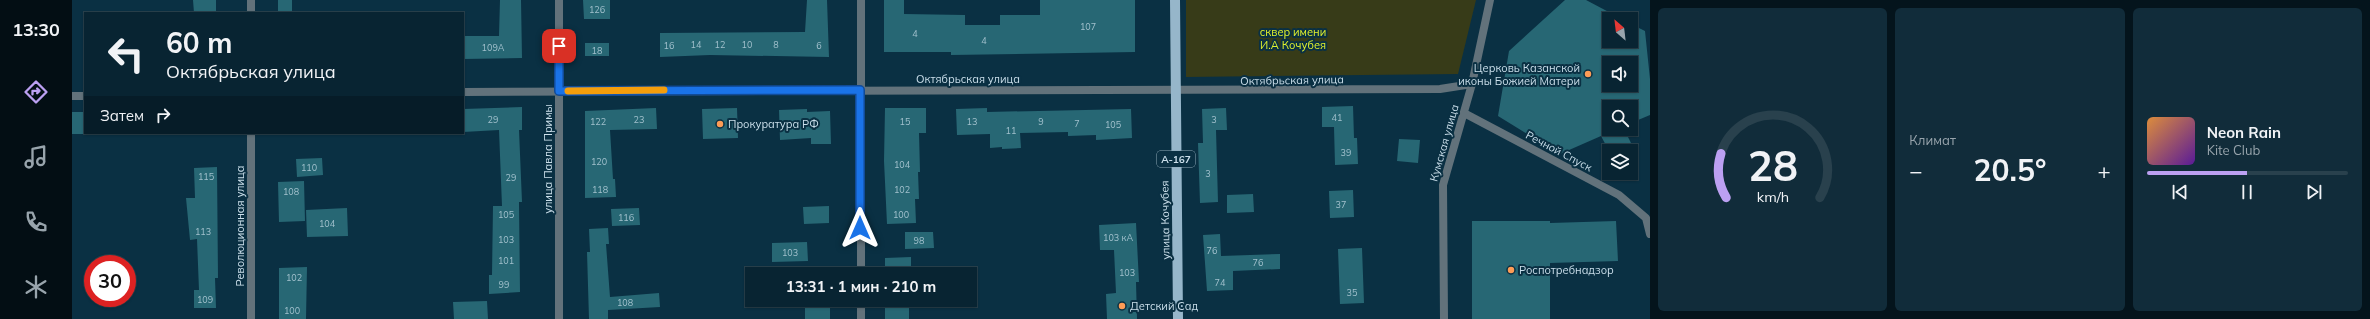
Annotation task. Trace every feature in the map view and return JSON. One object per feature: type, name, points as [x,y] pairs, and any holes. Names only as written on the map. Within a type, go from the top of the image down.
[{"type":"main road","name":"улица Кочубея","points":[[1174,0],[1178,319]]},
{"type":"street","points":[[251,0],[251,12]]},
{"type":"street","name":"улица Павла Примы","points":[[559,0],[559,319]]},
{"type":"street","points":[[861,0],[861,267]]},
{"type":"street","name":"Кумская улица","points":[[1444,319],[1443,185],[1472,84],[1490,0]]},
{"type":"street","name":"Октябрьская улица","points":[[464,92],[860,90],[1176,92],[1440,89],[1472,84]]},
{"type":"street","points":[[72,96],[84,96]]},
{"type":"street","name":"Речной Спуск","points":[[1464,112],[1619,195],[1646,218],[1650,234]]},
{"type":"street","name":"Революционная улица","points":[[251,134],[251,319]]},
{"type":"street","points":[[861,307],[861,319]]},
{"type":"green space","name":"сквер имени И.А Кочубея","points":[[1186,0],[1476,0],[1458,74],[1186,77]]},
{"type":"building","points":[[193,0],[216,0],[216,12],[194,12]]},
{"type":"building","points":[[278,0],[292,0],[292,12],[278,12]]},
{"type":"building","points":[[500,0],[521,0],[522,58],[464,59],[464,36],[499,36]]},
{"type":"building","points":[[583,0],[610,0],[610,19],[584,19]]},
{"type":"building","points":[[807,0],[827,0],[829,57],[710,55],[660,57],[660,33],[805,32]]},
{"type":"building","points":[[884,0],[904,0],[904,14],[965,15],[965,25],[1000,25],[1000,15],[1040,15],[1040,0],[1135,0],[1135,52],[951,55],[951,52],[884,52]]},
{"type":"building","points":[[1565,0],[1586,0],[1609,12],[1602,12],[1602,48],[1638,48],[1638,28],[1645,31],[1650,79],[1650,115],[1638,120],[1638,100],[1602,100],[1602,136],[1628,136],[1632,144],[1605,144],[1601,136],[1560,154],[1498,116],[1509,51]]},
{"type":"building","points":[[585,43],[609,43],[609,56],[585,56]]},
{"type":"building","points":[[1353,106],[1354,138],[1357,138],[1358,164],[1335,165],[1334,127],[1322,127],[1322,107]]},
{"type":"building","points":[[522,107],[522,130],[519,130],[522,202],[519,202],[520,292],[489,294],[489,275],[492,275],[493,206],[502,206],[499,130],[464,132],[464,109]]},
{"type":"building","points":[[656,108],[657,129],[610,130],[613,179],[615,179],[616,197],[585,198],[585,111]]},
{"type":"building","name":"Прокуратура РФ","points":[[737,108],[738,138],[703,139],[702,109]]},
{"type":"building","points":[[885,108],[926,108],[926,133],[919,133],[920,172],[918,172],[919,199],[915,199],[916,223],[887,224],[884,161]]},
{"type":"building","points":[[987,108],[987,112],[1131,109],[1132,138],[1096,140],[1096,135],[1068,136],[1068,132],[1020,133],[1021,148],[1002,149],[1002,147],[990,148],[990,134],[957,135],[956,109]]},
{"type":"building","points":[[1226,108],[1227,130],[1216,130],[1218,202],[1200,203],[1198,143],[1203,143],[1202,109]]},
{"type":"building","points":[[807,109],[807,112],[830,111],[831,144],[811,144],[811,138],[780,140],[779,110]]},
{"type":"building","points":[[72,112],[84,112],[84,134],[72,134]]},
{"type":"building","points":[[1399,139],[1420,140],[1418,163],[1397,161]]},
{"type":"building","points":[[322,158],[323,175],[297,177],[296,159]]},
{"type":"building","points":[[217,167],[218,278],[215,278],[216,308],[194,308],[194,290],[199,290],[197,239],[190,240],[186,198],[195,198],[194,168]]},
{"type":"building","points":[[304,181],[305,221],[279,222],[278,182]]},
{"type":"building","points":[[1353,190],[1354,217],[1330,218],[1329,191]]},
{"type":"building","points":[[1253,194],[1254,212],[1227,213],[1227,195]]},
{"type":"building","points":[[829,206],[829,223],[804,224],[803,207]]},
{"type":"building","points":[[347,208],[348,236],[307,237],[306,210]]},
{"type":"building","points":[[639,208],[640,225],[612,226],[611,209]]},
{"type":"building","name":"Роспотребнадзор","points":[[1472,221],[1550,221],[1550,223],[1616,221],[1618,261],[1550,263],[1550,319],[1472,319]]},
{"type":"building","points":[[1136,223],[1139,282],[1136,282],[1137,319],[1107,319],[1106,294],[1116,293],[1114,250],[1100,250],[1099,225]]},
{"type":"building","points":[[608,228],[609,244],[606,244],[610,297],[659,293],[660,307],[608,310],[608,319],[589,319],[587,252],[590,252],[589,229]]},
{"type":"building","points":[[905,232],[933,232],[934,248],[905,249]]},
{"type":"building","points":[[1220,234],[1221,256],[1280,254],[1280,269],[1233,271],[1233,290],[1207,291],[1203,235]]},
{"type":"building","points":[[807,242],[808,261],[772,262],[772,243]]},
{"type":"building","points":[[1362,248],[1364,303],[1340,304],[1338,249]]},
{"type":"building","points":[[911,257],[911,267],[885,267],[885,258]]},
{"type":"building","points":[[307,267],[306,319],[279,319],[279,268]]},
{"type":"building","points":[[487,301],[488,319],[454,319],[453,302]]},
{"type":"building","points":[[805,307],[830,307],[830,319],[805,319]]},
{"type":"building","points":[[885,307],[909,307],[909,319],[885,319]]},
{"type":"slow traffic","points":[[568,91],[664,90]]},
{"type":"place","name":"Церковь Казанской иконы Божией Матери","points":[[1588,74]]},
{"type":"place","name":"Прокуратура РФ","points":[[720,124]]},
{"type":"place","name":"Роспотребнадзор","points":[[1511,270]]},
{"type":"place","name":"Детский Сад","points":[[1122,306]]},
{"type":"route","points":[[559,46],[559,91],[860,90],[860,228]]}]
